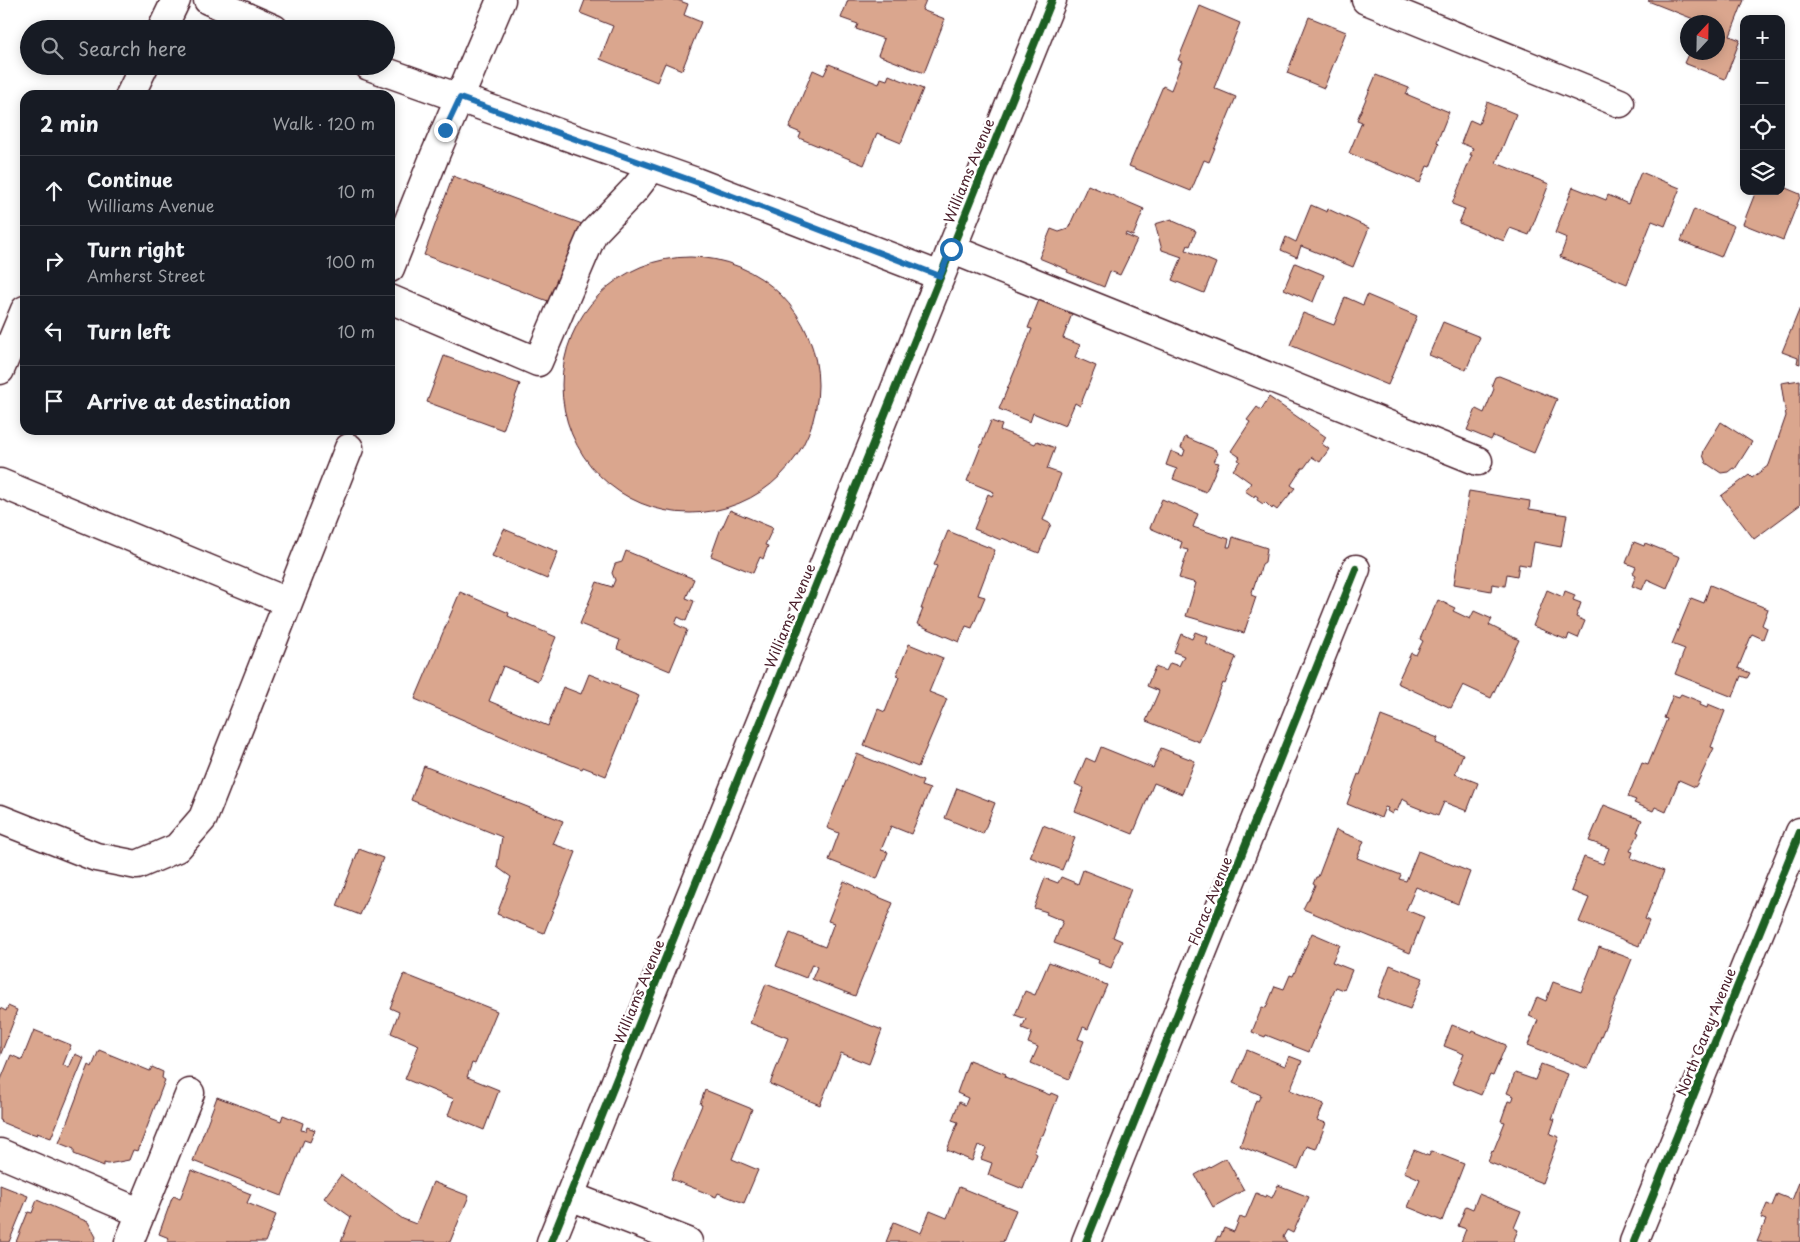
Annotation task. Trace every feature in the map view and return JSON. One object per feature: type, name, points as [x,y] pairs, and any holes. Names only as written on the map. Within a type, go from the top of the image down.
[{"type":"street","points":[[166,20],[176,0]]},
{"type":"street","points":[[208,0],[254,20]]},
{"type":"street","points":[[395,256],[501,0]]},
{"type":"street","name":"Williams Avenue","points":[[551,1242],[1052,0]]},
{"type":"street","points":[[1366,0],[1620,103]]},
{"type":"street","points":[[132,90],[140,75]]},
{"type":"street","points":[[394,75],[652,166],[940,276]]},
{"type":"street","points":[[395,301],[538,362],[592,233],[635,189],[652,166]]},
{"type":"street","points":[[951,249],[1478,461]]},
{"type":"street","points":[[0,370],[20,322]]},
{"type":"street","points":[[0,819],[96,856],[137,865],[177,848],[203,818],[349,448]]},
{"type":"street","points":[[0,483],[288,602]]},
{"type":"street","name":"Florac Avenue","points":[[1086,1242],[1356,569]]},
{"type":"street","name":"North Garey Avenue","points":[[1634,1242],[1800,832]]},
{"type":"street","points":[[129,1242],[190,1093]]},
{"type":"street","points":[[0,1153],[141,1213]]},
{"type":"street","points":[[570,1196],[688,1242]]},
{"type":"building","points":[[585,0],[677,0],[688,4],[684,15],[701,22],[682,70],[665,63],[657,82],[600,59],[613,26],[580,13]]},
{"type":"building","points":[[848,0],[926,0],[922,10],[945,19],[924,73],[878,55],[884,39],[856,29],[858,24],[841,18]]},
{"type":"building","points":[[1744,0],[1730,36],[1740,40],[1725,79],[1684,63],[1685,60],[1725,60],[1725,15],[1683,15],[1648,1]]},
{"type":"building","points":[[1200,6],[1240,23],[1214,88],[1236,97],[1209,162],[1204,160],[1191,191],[1129,166],[1163,86],[1171,90],[1182,62],[1178,60]]},
{"type":"building","points":[[1309,17],[1346,32],[1324,88],[1287,73]]},
{"type":"building","points":[[829,64],[879,84],[881,78],[887,80],[889,75],[923,89],[901,143],[877,133],[864,165],[799,138],[801,133],[789,128],[813,70],[824,75]]},
{"type":"building","points":[[1376,75],[1409,88],[1406,94],[1449,112],[1437,142],[1439,144],[1430,167],[1427,166],[1420,183],[1349,153],[1362,122],[1357,120]]},
{"type":"building","points":[[1487,102],[1516,114],[1496,163],[1549,184],[1529,235],[1510,228],[1504,241],[1459,223],[1465,209],[1452,204],[1472,155],[1470,155],[1473,148],[1461,143],[1470,120],[1479,124]]},
{"type":"building","points":[[1641,172],[1680,188],[1665,226],[1652,221],[1627,284],[1560,257],[1567,238],[1555,233],[1573,187],[1606,200],[1608,195],[1628,204]]},
{"type":"building","points":[[453,176],[585,225],[556,304],[424,255]]},
{"type":"building","points":[[1088,185],[1144,209],[1133,236],[1126,233],[1125,235],[1137,240],[1120,275],[1110,271],[1104,287],[1039,258],[1051,229],[1059,232],[1068,229]]},
{"type":"building","points":[[1785,188],[1800,194],[1783,240],[1743,224],[1754,195],[1785,195]]},
{"type":"building","points":[[1311,205],[1327,212],[1328,209],[1369,228],[1353,267],[1301,246],[1297,257],[1281,250],[1286,237],[1296,242]]},
{"type":"building","points":[[1694,209],[1734,226],[1721,257],[1681,241]]},
{"type":"building","points":[[1172,219],[1196,231],[1190,246],[1188,245],[1186,250],[1216,263],[1204,293],[1172,280],[1182,257],[1162,250],[1155,224]]},
{"type":"building","points":[[677,257],[703,257],[739,266],[761,278],[781,294],[797,314],[809,336],[816,360],[818,385],[816,410],[809,434],[797,456],[781,476],[761,492],[739,504],[703,513],[677,513],[641,504],[619,492],[599,476],[583,456],[571,434],[562,398],[562,372],[571,336],[583,314],[599,294],[619,278],[641,266]]},
{"type":"building","points":[[1295,263],[1324,275],[1313,302],[1284,289]]},
{"type":"building","points":[[1367,295],[1417,316],[1388,385],[1290,345],[1303,313],[1334,325],[1345,297],[1363,305]]},
{"type":"building","points":[[1039,300],[1072,314],[1063,338],[1080,345],[1075,357],[1096,366],[1080,406],[1075,403],[1065,426],[1033,413],[1030,422],[999,409],[1032,329],[1028,328]]},
{"type":"building","points":[[1800,308],[1800,364],[1797,363],[1798,358],[1782,352]]},
{"type":"building","points":[[1443,322],[1480,337],[1466,370],[1429,355]]},
{"type":"building","points":[[444,356],[520,384],[503,430],[427,402]]},
{"type":"building","points":[[1499,376],[1557,399],[1534,453],[1493,436],[1491,440],[1467,430],[1476,409],[1484,413],[1494,389],[1492,384],[1495,377]]},
{"type":"building","points":[[1800,380],[1800,505],[1754,539],[1721,496],[1749,475],[1752,478],[1769,465],[1786,416],[1781,383]]},
{"type":"building","points":[[1269,397],[1326,437],[1322,444],[1329,449],[1320,462],[1312,457],[1302,468],[1291,485],[1295,488],[1277,510],[1273,507],[1272,509],[1265,502],[1263,504],[1257,500],[1258,497],[1255,495],[1254,497],[1245,491],[1251,483],[1233,470],[1240,461],[1238,460],[1240,457],[1231,451],[1250,422],[1247,420],[1257,407],[1261,410]]},
{"type":"building","points":[[991,421],[1002,425],[1000,430],[1035,444],[1037,441],[1055,448],[1047,469],[1061,474],[1043,520],[1051,524],[1039,553],[974,529],[988,494],[992,496],[994,492],[967,481]]},
{"type":"building","points":[[1721,422],[1752,442],[1735,469],[1733,468],[1728,472],[1721,473],[1706,463],[1703,455],[1704,450]]},
{"type":"building","points":[[1185,437],[1216,450],[1218,453],[1214,462],[1219,463],[1206,492],[1173,479],[1177,469],[1166,465],[1171,451],[1183,456],[1185,450],[1181,448]]},
{"type":"building","points":[[1469,491],[1530,501],[1529,509],[1567,515],[1561,547],[1534,542],[1530,566],[1519,564],[1517,576],[1507,574],[1505,586],[1492,584],[1491,591],[1454,584]]},
{"type":"building","points":[[1162,499],[1198,514],[1193,527],[1229,539],[1227,547],[1230,547],[1233,537],[1267,548],[1265,562],[1262,564],[1251,595],[1256,597],[1244,633],[1186,616],[1196,583],[1179,578],[1188,550],[1180,548],[1182,542],[1150,528]]},
{"type":"building","points":[[730,510],[773,528],[765,545],[768,546],[763,559],[760,557],[753,573],[711,556]]},
{"type":"building","points":[[504,529],[558,552],[547,579],[492,556]]},
{"type":"building","points":[[948,531],[995,550],[978,595],[985,597],[972,628],[966,626],[959,642],[917,624],[937,566],[934,565]]},
{"type":"building","points":[[1634,542],[1644,546],[1645,543],[1680,557],[1667,588],[1647,579],[1642,590],[1632,586],[1636,575],[1633,573],[1636,567],[1626,563]]},
{"type":"building","points":[[626,551],[694,579],[686,598],[694,601],[686,621],[678,617],[675,624],[687,630],[670,671],[617,649],[620,640],[580,624],[597,582],[612,587],[615,580],[612,573],[615,564],[622,562]]},
{"type":"building","points":[[1710,585],[1768,609],[1762,625],[1767,628],[1763,639],[1752,634],[1738,668],[1750,673],[1747,678],[1741,676],[1733,697],[1675,674],[1685,649],[1672,644],[1691,598],[1704,603]]},
{"type":"building","points":[[1547,590],[1563,597],[1565,591],[1575,595],[1573,600],[1581,603],[1576,617],[1585,621],[1578,638],[1569,634],[1567,640],[1533,626]]},
{"type":"building","points":[[460,592],[509,613],[508,616],[556,637],[538,681],[503,666],[489,701],[548,726],[563,687],[581,694],[589,674],[620,686],[619,688],[639,696],[606,776],[583,767],[582,769],[524,746],[415,699]]},
{"type":"building","points":[[1438,600],[1455,608],[1453,611],[1470,619],[1474,611],[1492,619],[1489,625],[1519,640],[1491,698],[1463,685],[1451,708],[1397,683],[1411,653],[1416,655],[1423,641],[1420,639]]},
{"type":"building","points":[[1195,632],[1208,637],[1206,644],[1236,657],[1225,684],[1223,683],[1199,742],[1146,721],[1159,691],[1147,686],[1155,667],[1166,671],[1170,663],[1179,666],[1184,656],[1174,652],[1181,634],[1192,639]]},
{"type":"building","points":[[909,644],[943,658],[929,692],[947,699],[918,767],[864,745],[878,709],[885,712],[899,677],[896,676]]},
{"type":"building","points":[[1681,694],[1701,702],[1700,705],[1707,708],[1708,704],[1725,711],[1711,747],[1714,748],[1695,787],[1679,780],[1666,812],[1655,807],[1653,811],[1634,803],[1636,800],[1628,797],[1642,763],[1648,765],[1667,719],[1664,718],[1673,695],[1679,697]]},
{"type":"building","points":[[1381,716],[1438,738],[1436,743],[1463,754],[1455,774],[1478,783],[1467,811],[1444,802],[1438,816],[1408,804],[1408,802],[1402,799],[1397,811],[1394,810],[1392,814],[1385,807],[1381,818],[1347,804],[1358,774],[1360,775]]},
{"type":"building","points":[[1101,747],[1153,768],[1161,748],[1195,761],[1182,794],[1154,783],[1133,834],[1075,811],[1084,788],[1075,784],[1086,758],[1095,762]]},
{"type":"building","points":[[857,754],[923,781],[921,786],[930,789],[911,834],[891,826],[881,850],[888,852],[877,879],[829,860],[839,833],[827,828]]},
{"type":"building","points":[[424,766],[563,821],[553,844],[576,852],[544,933],[497,914],[511,877],[497,867],[502,837],[411,800]]},
{"type":"building","points":[[957,788],[995,803],[983,834],[945,818]]},
{"type":"building","points":[[1604,805],[1642,820],[1637,832],[1639,833],[1630,851],[1633,852],[1631,858],[1664,871],[1645,919],[1649,921],[1639,946],[1579,922],[1589,898],[1571,891],[1584,857],[1603,864],[1609,848],[1589,841]]},
{"type":"building","points":[[1043,825],[1075,838],[1062,870],[1030,857]]},
{"type":"building","points":[[1336,830],[1364,841],[1357,858],[1401,875],[1399,879],[1406,881],[1418,851],[1470,872],[1458,904],[1416,887],[1406,910],[1424,917],[1410,953],[1303,909],[1315,885],[1313,884],[1316,877],[1318,877]]},
{"type":"building","points":[[359,849],[383,858],[360,915],[337,906]]},
{"type":"building","points":[[1083,870],[1131,889],[1113,937],[1122,941],[1111,968],[1098,963],[1099,960],[1054,943],[1063,921],[1046,914],[1047,912],[1034,908],[1045,878],[1058,883],[1061,877],[1078,884]]},
{"type":"building","points":[[844,881],[893,903],[855,996],[812,979],[817,967],[812,964],[806,978],[776,966],[790,933],[825,947],[834,923],[828,921]]},
{"type":"building","points":[[1312,933],[1340,945],[1332,962],[1352,970],[1344,990],[1336,987],[1309,1052],[1266,1035],[1265,1037],[1252,1032],[1262,1007],[1266,1008],[1275,986],[1284,989],[1290,975],[1293,976]]},
{"type":"building","points":[[1599,947],[1632,959],[1588,1069],[1528,1045],[1538,1020],[1529,1016],[1537,997],[1546,1001],[1553,982],[1581,992]]},
{"type":"building","points":[[1049,962],[1107,985],[1088,1029],[1083,1027],[1078,1039],[1084,1041],[1069,1079],[1031,1063],[1038,1047],[1028,1043],[1032,1032],[1022,1028],[1026,1019],[1015,1015],[1025,991],[1035,995]]},
{"type":"building","points":[[1390,965],[1423,978],[1410,1009],[1378,997]]},
{"type":"building","points":[[404,974],[497,1011],[475,1064],[472,1063],[467,1077],[499,1090],[484,1130],[448,1115],[454,1099],[405,1079],[419,1045],[391,1033],[399,1012],[390,1008]]},
{"type":"building","points":[[766,984],[882,1030],[869,1064],[841,1053],[820,1105],[770,1084],[788,1038],[750,1023]]},
{"type":"building","points":[[8,1006],[17,1010],[0,1056],[0,1008],[6,1011]]},
{"type":"building","points":[[1452,1025],[1472,1033],[1473,1031],[1506,1045],[1493,1076],[1490,1075],[1481,1095],[1452,1083],[1464,1054],[1444,1046]]},
{"type":"building","points":[[34,1030],[71,1045],[63,1065],[69,1068],[75,1054],[84,1058],[51,1138],[37,1133],[37,1135],[30,1134],[0,1120],[0,1082],[11,1055],[22,1060]]},
{"type":"building","points":[[99,1050],[150,1071],[152,1067],[163,1072],[162,1078],[165,1080],[138,1151],[133,1150],[129,1160],[104,1163],[104,1166],[74,1154],[74,1149],[59,1143],[89,1065],[92,1067]]},
{"type":"building","points":[[1247,1050],[1285,1066],[1289,1056],[1302,1061],[1290,1090],[1324,1104],[1317,1120],[1326,1123],[1316,1149],[1307,1146],[1298,1169],[1240,1146],[1256,1100],[1258,1101],[1261,1095],[1233,1083]]},
{"type":"building","points":[[969,1060],[1006,1074],[1005,1077],[1050,1095],[1051,1093],[1058,1096],[1043,1135],[1041,1135],[1034,1152],[1037,1154],[1023,1189],[988,1175],[992,1163],[981,1159],[986,1148],[978,1145],[972,1161],[947,1150],[958,1122],[952,1120],[959,1102],[965,1105],[968,1098],[957,1093]]},
{"type":"building","points":[[1541,1064],[1568,1074],[1552,1119],[1555,1119],[1550,1134],[1559,1137],[1542,1183],[1488,1162],[1505,1122],[1501,1121],[1508,1101],[1512,1102],[1514,1096],[1507,1093],[1515,1073],[1535,1080]]},
{"type":"building","points":[[705,1090],[752,1109],[732,1159],[758,1170],[744,1203],[718,1193],[716,1197],[671,1179],[702,1105],[700,1104]]},
{"type":"building","points":[[217,1097],[281,1121],[283,1115],[303,1123],[301,1130],[306,1131],[307,1127],[315,1130],[310,1142],[304,1140],[282,1196],[193,1161]]},
{"type":"building","points":[[1414,1150],[1429,1156],[1431,1151],[1464,1164],[1442,1221],[1408,1207],[1420,1179],[1404,1172]]},
{"type":"building","points":[[1226,1158],[1244,1190],[1213,1207],[1195,1175]]},
{"type":"building","points":[[191,1170],[251,1194],[247,1203],[276,1215],[265,1242],[167,1242],[169,1238],[159,1234],[172,1198],[174,1196],[180,1199]]},
{"type":"building","points":[[341,1175],[403,1219],[416,1224],[433,1182],[469,1196],[450,1242],[341,1242],[351,1217],[324,1198]]},
{"type":"building","points":[[1800,1180],[1800,1242],[1757,1242],[1766,1220],[1761,1218],[1767,1204],[1772,1206],[1777,1194],[1792,1200]]},
{"type":"building","points":[[0,1185],[28,1196],[9,1242],[0,1242]]},
{"type":"building","points":[[1278,1185],[1309,1197],[1293,1233],[1287,1230],[1283,1237],[1287,1242],[1215,1242],[1218,1236],[1220,1237],[1224,1228],[1234,1232],[1240,1217],[1245,1219],[1256,1193],[1272,1198]]},
{"type":"building","points":[[959,1187],[1016,1210],[1003,1242],[886,1242],[894,1222],[921,1233],[930,1211],[947,1218]]},
{"type":"building","points":[[1479,1194],[1521,1211],[1514,1228],[1518,1230],[1513,1242],[1461,1242],[1466,1229],[1458,1226],[1466,1206],[1473,1209]]},
{"type":"building","points":[[37,1200],[88,1222],[96,1237],[94,1242],[16,1242],[28,1212],[32,1213]]},
{"type":"cycle path","points":[[551,1242],[1052,0]]},
{"type":"cycle path","points":[[1086,1242],[1356,569]]},
{"type":"cycle path","points":[[1634,1242],[1800,832]]},
{"type":"route","points":[[445,130],[460,98],[696,182],[940,276],[951,249]]}]
